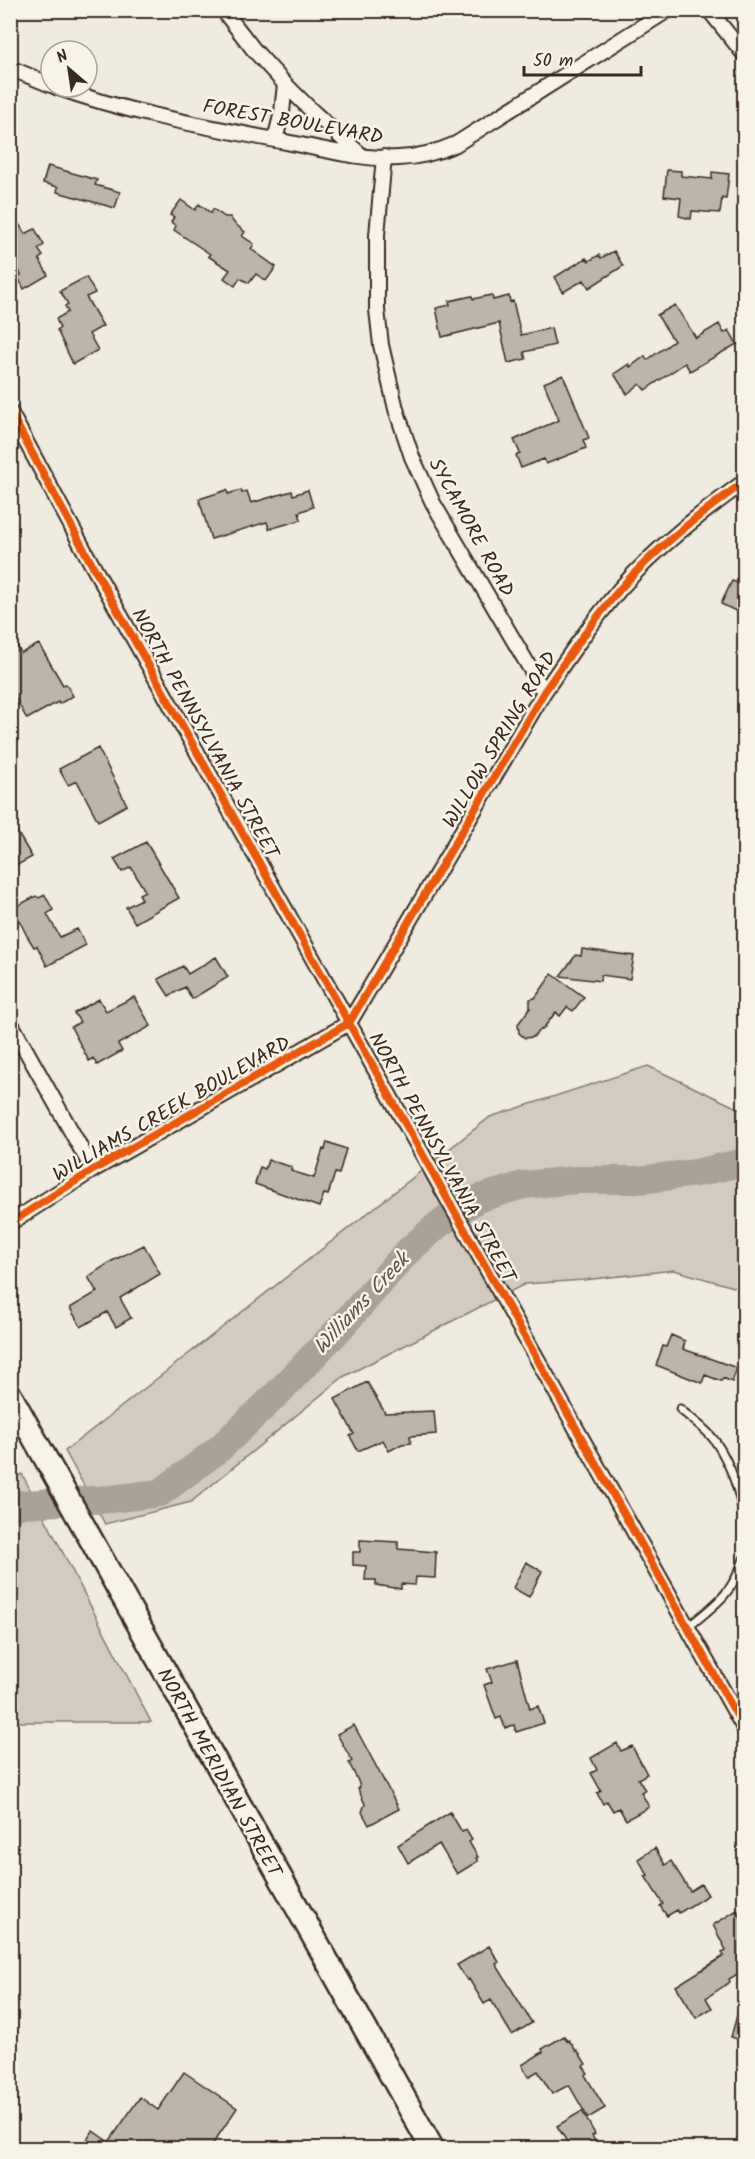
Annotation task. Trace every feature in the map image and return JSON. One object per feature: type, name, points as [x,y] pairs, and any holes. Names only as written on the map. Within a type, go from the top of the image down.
[{"type":"main road","name":"NORTH MERIDIAN STREET","points":[[10,1395],[432,2148]]},
{"type":"street","points":[[223,10],[254,50],[285,84],[363,156]]},
{"type":"street","name":"FOREST BOULEVARD","points":[[93,99],[120,108],[275,140],[363,156],[398,158],[430,153],[456,144],[668,10]]},
{"type":"street","points":[[709,10],[744,54]]},
{"type":"street","points":[[10,68],[39,80]]},
{"type":"street","points":[[275,140],[282,112],[285,84]]},
{"type":"street","name":"SYCAMORE ROAD","points":[[384,158],[376,235],[377,310],[383,355],[396,409],[412,457],[433,503],[544,692]]},
{"type":"street","name":"NORTH PENNSYLVANIA STREET","points":[[10,412],[96,571],[744,1728]]},
{"type":"street","name":"WILLOW SPRING ROAD","points":[[349,1023],[544,692],[593,622],[644,564],[685,527],[744,482]]},
{"type":"street","points":[[10,1022],[93,1170]]},
{"type":"street","name":"WILLIAMS CREEK BOULEVARD","points":[[10,1223],[93,1170],[349,1023]]},
{"type":"lane","points":[[680,1409],[715,1440],[738,1494],[744,1522]]},
{"type":"lane","points":[[688,1627],[727,1595],[738,1578],[744,1559]]},
{"type":"shaded area","points":[[648,1066],[744,1111],[744,1290],[674,1270],[525,1284],[343,1377],[191,1502],[105,1524],[65,1451],[490,1117]]},
{"type":"shaded area","points":[[22,1474],[151,1722],[11,1722],[11,1480]]},
{"type":"building","points":[[48,166],[97,180],[95,185],[120,192],[115,208],[57,192],[58,187],[43,183]]},
{"type":"building","points":[[667,170],[681,171],[681,176],[712,179],[712,172],[729,174],[726,199],[722,198],[720,213],[692,211],[691,219],[679,216],[681,198],[664,196]]},
{"type":"building","points":[[181,200],[195,210],[199,204],[211,213],[213,209],[225,217],[230,217],[245,232],[242,236],[254,244],[251,249],[276,267],[266,281],[256,274],[249,283],[240,278],[235,286],[224,278],[230,270],[174,230],[176,226],[171,222],[174,217],[170,215]]},
{"type":"building","points":[[10,209],[25,234],[35,229],[44,245],[38,249],[43,256],[39,259],[48,275],[24,289],[18,277],[21,275],[10,253]]},
{"type":"building","points":[[614,251],[623,266],[589,288],[584,280],[563,292],[555,277],[586,258],[589,261],[599,255],[601,258]]},
{"type":"building","points":[[86,277],[95,293],[86,297],[103,326],[89,334],[98,350],[73,364],[57,330],[60,328],[56,319],[68,312],[65,306],[68,304],[60,291]]},
{"type":"building","points":[[492,295],[493,300],[509,296],[510,302],[513,301],[521,335],[551,328],[555,345],[524,352],[526,359],[508,363],[499,323],[442,337],[436,308],[450,305],[449,301]]},
{"type":"building","points":[[675,305],[696,338],[719,324],[724,333],[729,330],[737,344],[690,371],[685,363],[645,390],[640,384],[627,394],[614,374],[629,364],[630,367],[645,356],[647,360],[674,341],[657,315]]},
{"type":"building","points":[[563,375],[589,438],[583,440],[586,448],[546,464],[544,459],[521,468],[516,455],[520,453],[514,440],[559,420],[544,383]]},
{"type":"building","points":[[227,490],[228,494],[241,490],[242,493],[247,491],[251,503],[292,491],[293,495],[308,490],[313,507],[299,512],[301,520],[269,529],[267,522],[211,539],[199,499]]},
{"type":"building","points":[[732,581],[744,585],[744,615],[721,604]]},
{"type":"building","points":[[10,634],[21,653],[39,644],[63,685],[66,684],[73,696],[27,719],[10,689]]},
{"type":"building","points":[[98,748],[127,805],[98,821],[77,781],[68,785],[59,769]]},
{"type":"building","points":[[10,820],[32,857],[10,869]]},
{"type":"building","points":[[146,842],[179,898],[135,923],[126,907],[142,899],[139,894],[145,891],[131,867],[122,872],[114,859]]},
{"type":"building","points":[[45,895],[53,910],[47,914],[60,937],[77,929],[86,945],[47,966],[37,946],[34,947],[27,936],[13,908],[36,896],[39,898]]},
{"type":"building","points":[[582,949],[634,956],[630,979],[601,975],[600,981],[560,976],[576,955],[581,956]]},
{"type":"building","points":[[216,957],[228,977],[192,999],[185,987],[169,996],[158,979],[183,966],[188,974]]},
{"type":"building","points":[[552,974],[584,997],[573,1011],[567,1007],[560,1016],[556,1012],[542,1030],[533,1037],[525,1038],[519,1033],[518,1024],[530,1008],[530,999],[535,998]]},
{"type":"building","points":[[134,997],[151,1026],[118,1044],[122,1051],[97,1065],[93,1058],[89,1061],[71,1027],[80,1022],[74,1013],[99,999],[106,1011]]},
{"type":"building","points":[[327,1142],[346,1149],[339,1174],[335,1173],[328,1195],[324,1194],[319,1207],[255,1184],[260,1167],[265,1169],[268,1160],[292,1167],[291,1171],[314,1178]]},
{"type":"building","points":[[144,1245],[160,1274],[120,1298],[131,1318],[116,1327],[107,1312],[81,1327],[70,1308],[97,1292],[88,1277],[112,1261]]},
{"type":"building","points":[[671,1335],[685,1341],[683,1349],[737,1368],[732,1382],[705,1375],[702,1383],[656,1365],[663,1346],[666,1347]]},
{"type":"building","points":[[367,1382],[385,1413],[434,1411],[436,1434],[410,1436],[411,1443],[402,1444],[389,1451],[383,1440],[358,1451],[350,1436],[354,1434],[335,1399]]},
{"type":"building","points":[[360,1540],[398,1542],[398,1549],[436,1552],[435,1578],[416,1577],[415,1585],[401,1584],[401,1589],[376,1585],[376,1580],[365,1580],[366,1566],[353,1565],[353,1552],[360,1552]]},
{"type":"building","points":[[526,1562],[542,1571],[529,1597],[513,1588]]},
{"type":"building","points":[[517,1660],[530,1709],[538,1706],[544,1723],[516,1732],[514,1725],[505,1728],[501,1717],[496,1719],[484,1685],[492,1682],[487,1669]]},
{"type":"building","points":[[354,1725],[399,1809],[369,1825],[362,1812],[365,1804],[358,1789],[360,1787],[358,1781],[349,1763],[352,1761],[337,1734]]},
{"type":"building","points":[[617,1743],[621,1751],[632,1746],[647,1774],[638,1779],[645,1790],[641,1792],[649,1807],[626,1820],[619,1808],[613,1811],[607,1801],[603,1804],[597,1793],[601,1791],[591,1773],[597,1770],[591,1758]]},
{"type":"building","points":[[450,1812],[462,1832],[466,1830],[472,1840],[469,1842],[478,1861],[457,1874],[439,1844],[408,1863],[398,1845]]},
{"type":"building","points":[[655,1848],[665,1865],[671,1861],[690,1891],[701,1884],[708,1895],[679,1913],[677,1910],[667,1916],[660,1906],[663,1904],[645,1876],[648,1875],[638,1859]]},
{"type":"building","points":[[737,1910],[744,1923],[744,1970],[706,1998],[712,2008],[696,2018],[676,1986],[724,1956],[722,1952],[726,1950],[713,1925]]},
{"type":"building","points":[[489,1946],[499,1962],[496,1964],[532,2023],[512,2035],[491,2000],[484,2004],[469,1979],[467,1980],[457,1965]]},
{"type":"building","points":[[741,2001],[744,2002],[744,2041],[731,2037]]},
{"type":"building","points":[[564,2036],[586,2064],[583,2066],[588,2073],[585,2075],[605,2108],[588,2118],[569,2085],[552,2094],[538,2071],[528,2077],[522,2065],[543,2052],[542,2049]]},
{"type":"building","points":[[184,2072],[237,2108],[210,2148],[81,2148],[93,2131],[109,2142],[140,2097],[158,2110]]},
{"type":"building","points":[[582,2111],[595,2134],[592,2136],[599,2148],[571,2148],[557,2126]]},
{"type":"waterway","name":"Williams Creek","points":[[10,1508],[23,1504],[111,1499],[160,1493],[219,1449],[277,1394],[342,1326],[407,1252],[439,1224],[477,1199],[523,1185],[577,1180],[639,1180],[696,1173],[740,1163],[744,1165]]},
{"type":"cycle path","points":[[10,412],[90,561],[744,1728]]},
{"type":"cycle path","points":[[10,1223],[93,1170],[349,1023],[544,692],[581,640],[620,589],[648,559],[744,482]]}]
